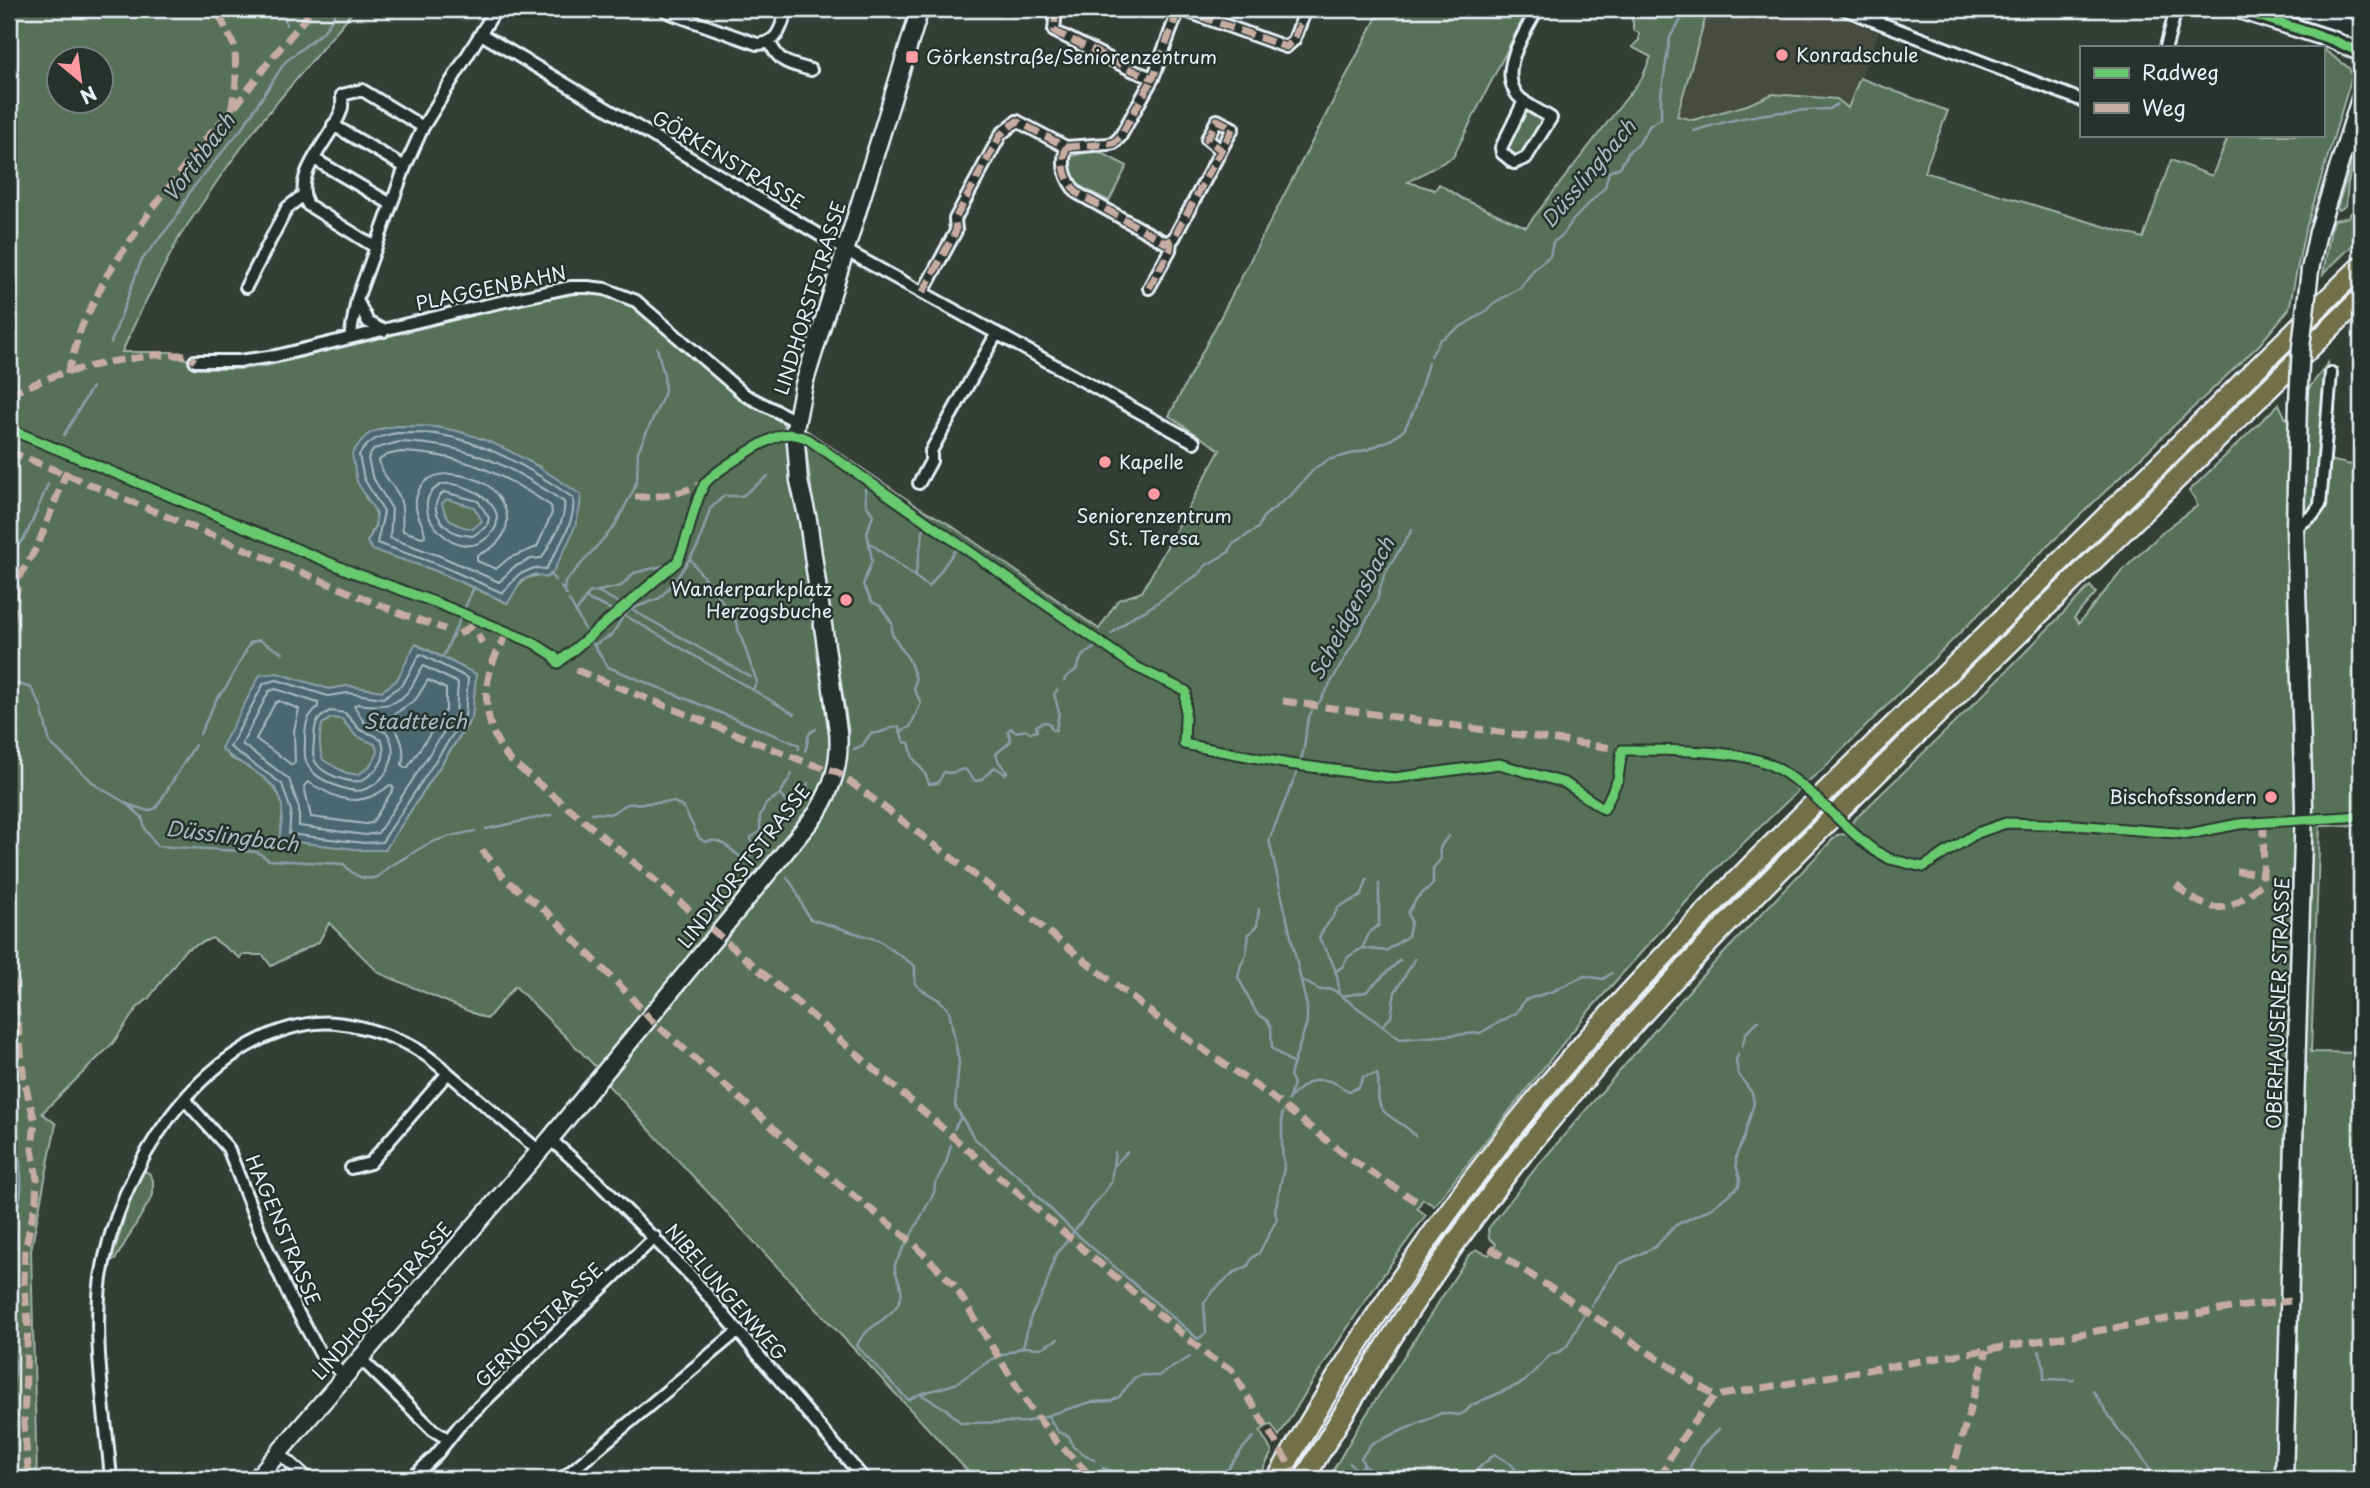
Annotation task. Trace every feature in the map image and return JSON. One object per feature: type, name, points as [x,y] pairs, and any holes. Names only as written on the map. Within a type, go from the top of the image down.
[{"type":"highway","points":[[1277,1479],[1312,1418],[1424,1247],[1476,1176],[1581,1046],[1761,855],[2361,266]]},
{"type":"highway","points":[[1304,1479],[1348,1405],[1446,1256],[1510,1169],[1596,1064],[1713,937],[2361,298]]},
{"type":"street","points":[[350,338],[357,299],[405,167],[423,127],[496,9]]},
{"type":"street","points":[[664,9],[757,44],[770,43],[780,32],[787,9]]},
{"type":"street","points":[[897,9],[919,12]]},
{"type":"street","points":[[1056,9],[1054,31],[1153,78]]},
{"type":"street","points":[[923,292],[956,232],[955,219],[1001,134],[1017,121],[1066,147],[1114,143],[1153,78],[1180,9],[1286,47],[1294,40],[1306,9]]},
{"type":"street","points":[[1524,102],[1501,148],[1502,153],[1514,163],[1526,158],[1551,118],[1524,102],[1511,82],[1509,66],[1537,9]]},
{"type":"street","points":[[1844,9],[2080,100]]},
{"type":"street","points":[[2166,46],[2176,9]]},
{"type":"street","points":[[2236,9],[2326,37],[2361,53]]},
{"type":"street","points":[[2298,9],[2341,23],[2361,34]]},
{"type":"street","name":"LINDHORSTSTRASSE","points":[[256,1479],[544,1145],[817,813],[828,794],[837,772],[840,750],[808,520],[799,481],[796,421],[804,384],[919,12]]},
{"type":"street","points":[[2341,23],[2361,17]]},
{"type":"street","name":"GÖRKENSTRASSE","points":[[481,34],[845,250],[1194,442]]},
{"type":"street","points":[[770,43],[781,60],[811,70]]},
{"type":"street","points":[[375,247],[314,210],[302,196],[303,181],[342,110],[342,95],[362,90],[423,127]]},
{"type":"street","name":"OBERHAUSENER STRASSE","points":[[2284,1479],[2304,806],[2295,528],[2301,347],[2310,270],[2318,232],[2360,103]]},
{"type":"street","points":[[333,125],[405,167]]},
{"type":"street","points":[[1066,147],[1062,161],[1067,181],[1077,193],[1159,241],[1171,241]]},
{"type":"street","points":[[1149,288],[1170,250],[1171,241],[1221,150]]},
{"type":"street","points":[[314,159],[391,204]]},
{"type":"street","points":[[246,287],[287,208],[302,196]]},
{"type":"street","name":"PLAGGENBAHN","points":[[195,361],[239,361],[276,356],[572,287],[605,289],[636,301],[745,395],[796,421]]},
{"type":"street","points":[[357,299],[368,322],[384,331]]},
{"type":"street","points":[[919,483],[931,461],[931,452],[997,333]]},
{"type":"street","points":[[2295,528],[2313,515],[2320,505],[2331,373]]},
{"type":"street","name":"NIBELUNGENWEG","points":[[111,1479],[98,1312],[101,1277],[124,1195],[158,1133],[185,1100],[235,1053],[256,1041],[300,1025],[319,1023],[354,1027],[404,1042],[428,1056],[544,1145],[596,1180],[655,1237],[864,1479]]},
{"type":"street","points":[[351,1168],[370,1163],[448,1073]]},
{"type":"street","name":"HAGENSTRASSE","points":[[185,1100],[228,1148],[292,1303],[320,1353],[345,1376]]},
{"type":"street","name":"GERNOTSTRASSE","points":[[411,1479],[437,1454],[470,1415],[655,1237]]},
{"type":"street","points":[[562,1479],[738,1331]]},
{"type":"street","points":[[360,1358],[433,1430],[448,1439]]},
{"type":"street","points":[[279,1453],[309,1479]]},
{"type":"shaded area","name":"Konradschule","points":[[1708,9],[1818,9],[1879,32],[1848,108],[1841,104],[1773,94],[1747,105],[1693,120],[1677,115]]},
{"type":"green space","points":[[9,9],[355,9],[258,125],[220,177],[180,236],[122,352],[172,352],[173,357],[186,359],[196,369],[240,369],[266,366],[529,302],[583,293],[605,295],[625,301],[731,390],[784,424],[833,732],[833,772],[813,810],[597,1068],[515,986],[487,1019],[379,973],[329,923],[319,942],[271,966],[263,955],[242,955],[240,958],[212,938],[185,950],[149,998],[137,1008],[113,1043],[42,1113],[56,1124],[31,1250],[37,1479],[9,1479]],"holes":[[[397,426],[435,427],[461,432],[489,442],[540,467],[576,523],[551,575],[524,580],[507,603],[434,570],[373,550],[367,542],[377,519],[374,509],[365,497],[379,429]],[[416,644],[476,674],[472,718],[385,850],[280,840],[284,813],[278,794],[256,772],[229,757],[277,673],[329,689],[348,686],[382,691],[397,680]]]},
{"type":"green space","points":[[1381,9],[1528,9],[1453,157],[1408,182],[1435,190],[1439,184],[1463,199],[1526,227],[1642,78],[1651,57],[1632,47],[1639,40],[1639,33],[1633,30],[1633,22],[1626,9],[1708,9],[1677,116],[1693,120],[1747,105],[1773,94],[1837,99],[1848,108],[1860,78],[1948,111],[1924,172],[2143,238],[2171,160],[2212,176],[2229,136],[2324,136],[2324,50],[2349,68],[2352,76],[2304,235],[2289,309],[2260,344],[2032,561],[1823,769],[1805,784],[1797,777],[1790,783],[1798,791],[1714,871],[1588,1012],[1434,1206],[1423,1199],[1417,1208],[1426,1215],[1350,1324],[1279,1436],[1271,1424],[1260,1431],[1272,1452],[1258,1479],[975,1479],[606,1083],[823,819],[836,798],[844,775],[849,732],[818,542],[806,430],[914,504],[949,524],[1099,629],[1118,600],[1142,592],[1220,450],[1169,416]]},
{"type":"green space","points":[[2246,9],[2286,9],[2359,38],[2356,44]]},
{"type":"green space","points":[[1524,108],[1543,116],[1544,120],[1523,155],[1515,158],[1506,152],[1505,144]]},
{"type":"green space","points":[[2361,136],[2361,146],[2348,183],[2346,206],[2339,210],[2337,208]]},
{"type":"green space","points":[[1096,150],[1127,166],[1109,201],[1079,186],[1067,164],[1072,156]]},
{"type":"green space","points":[[2361,159],[2361,237],[2323,274],[2332,223],[2334,220],[2348,217],[2354,209],[2353,190]]},
{"type":"green space","points":[[2328,363],[2320,458],[2361,467],[2361,825],[2320,826],[2311,1052],[2361,1053],[2361,1479],[1328,1479],[1469,1255],[1477,1250],[1489,1255],[1496,1244],[1489,1238],[1488,1229],[1535,1169],[1699,979],[1837,835],[1849,836],[1855,829],[1852,822],[2090,586],[2096,593],[2074,618],[2079,623],[2122,571],[2165,530],[2197,506],[2189,491],[2279,404],[2286,419]]},
{"type":"green space","points":[[447,499],[474,507],[483,521],[473,529],[453,522],[443,509],[442,503]]},
{"type":"green space","points":[[332,718],[342,719],[356,736],[375,744],[378,753],[369,767],[358,775],[346,773],[323,761],[320,747],[321,728],[322,724]]},
{"type":"green space","points":[[144,1171],[149,1173],[153,1180],[153,1195],[115,1260],[112,1260],[133,1189]]},
{"type":"water","points":[[398,426],[435,427],[475,436],[530,462],[581,495],[575,526],[551,575],[545,578],[535,574],[521,581],[508,603],[434,570],[373,550],[367,542],[375,528],[377,514],[357,482],[352,454],[361,440],[370,433]],"holes":[[[447,499],[474,507],[482,521],[473,529],[462,527],[449,519],[442,503]]]},
{"type":"water","name":"Stadtteich","points":[[415,644],[476,674],[472,717],[385,850],[279,840],[282,813],[279,794],[256,772],[221,748],[260,675],[277,673],[329,689],[348,686],[382,691],[397,680]],"holes":[[[331,718],[342,719],[356,736],[375,744],[378,753],[369,767],[358,775],[346,773],[323,760],[320,742],[322,724]]]},
{"type":"waterway","points":[[284,9],[286,25]]},
{"type":"waterway","name":"Vorthbach","points":[[111,343],[141,261],[175,219],[191,190],[243,127],[285,62],[324,31],[338,9]]},
{"type":"waterway","name":"Düsslingbach","points":[[1431,356],[1440,340],[1520,288],[1536,267],[1550,256],[1553,242],[1562,236],[1573,220],[1605,187],[1609,172],[1620,167],[1650,125],[1661,119],[1661,95],[1670,37],[1688,9]]},
{"type":"waterway","points":[[1694,131],[1745,118],[1830,109],[1837,104]]},
{"type":"waterway","points":[[564,591],[565,582],[614,527],[633,491],[637,480],[638,451],[665,392],[657,348]]},
{"type":"waterway","name":"Düsslingbach","points":[[1111,634],[1135,615],[1200,573],[1205,566],[1229,552],[1232,545],[1258,528],[1263,517],[1291,495],[1315,468],[1328,460],[1369,449],[1392,439],[1404,430],[1415,408],[1428,363]]},
{"type":"waterway","name":"Vorthbach","points":[[64,435],[92,387]]},
{"type":"waterway","points":[[594,645],[612,635],[624,615],[631,609],[660,598],[698,546],[710,509],[724,496],[742,496],[768,476]]},
{"type":"waterway","name":"Vorthbach","points":[[9,556],[25,536],[48,484]]},
{"type":"waterway","points":[[865,489],[866,504],[873,515],[867,533],[872,560],[863,585],[872,602],[880,606],[892,623],[892,634],[909,660],[916,679],[914,689],[921,703],[910,727],[902,731]]},
{"type":"waterway","points":[[915,577],[924,527]]},
{"type":"waterway","name":"Scheidgensbach","points":[[1319,703],[1368,618],[1377,600],[1384,575],[1412,530]]},
{"type":"waterway","points":[[576,612],[589,593],[621,586],[634,573],[674,563],[681,544]]},
{"type":"waterway","points":[[871,544],[929,587],[957,548]]},
{"type":"waterway","points":[[690,559],[734,617],[757,682],[753,689]]},
{"type":"waterway","points":[[550,574],[555,580]]},
{"type":"waterway","points":[[443,657],[474,587]]},
{"type":"waterway","points":[[561,587],[567,595]]},
{"type":"waterway","points":[[597,591],[625,606]]},
{"type":"waterway","points":[[585,598],[617,612]]},
{"type":"waterway","points":[[569,600],[588,635]]},
{"type":"waterway","points":[[627,607],[751,677]]},
{"type":"waterway","points":[[621,613],[794,714]]},
{"type":"waterway","points":[[590,639],[608,667],[799,745],[799,749]]},
{"type":"waterway","points":[[200,734],[217,698],[227,686],[250,643],[259,640],[283,653]]},
{"type":"waterway","name":"Düsslingbach","points":[[1064,681],[1076,670],[1082,656],[1094,648]]},
{"type":"waterway","name":"Düsslingbach","points":[[10,681],[31,688],[41,706],[50,743],[97,786],[126,803],[142,817],[145,829],[157,846],[257,852],[269,860],[344,864],[358,876],[372,878],[428,844],[475,831]]},
{"type":"waterway","name":"Düsslingbach","points":[[854,749],[862,746],[871,733],[899,727],[904,742],[909,743],[913,757],[929,784],[938,783],[944,772],[965,769],[975,781],[981,780],[995,767],[1005,774],[1007,772],[996,754],[1011,741],[1008,731],[1011,728],[1015,732],[1027,730],[1030,733],[1037,731],[1036,726],[1044,722],[1049,723],[1052,730],[1056,730],[1059,712],[1054,694],[1057,690]]},
{"type":"waterway","name":"Scheidgensbach","points":[[1301,759],[1307,722],[1312,711]]},
{"type":"waterway","name":"Düsslingbach","points":[[805,751],[809,736],[816,729]]},
{"type":"waterway","points":[[127,804],[148,811],[156,808],[195,745]]},
{"type":"waterway","name":"Scheidgensbach","points":[[1288,1100],[1294,1084],[1290,1075],[1307,1022],[1307,1007],[1269,840],[1297,772]]},
{"type":"waterway","name":"Düsslingbach","points":[[592,813],[610,814],[627,804],[674,802],[684,808],[699,838],[705,842],[722,843],[744,859],[753,851],[751,837],[760,832],[760,816],[766,804],[780,794],[792,774]]},
{"type":"waterway","points":[[780,794],[793,813],[806,798],[808,783]]},
{"type":"waterway","name":"Düsslingbach","points":[[486,829],[551,815]]},
{"type":"waterway","points":[[1362,948],[1386,951],[1408,936],[1411,922],[1408,913],[1417,898],[1433,884],[1433,868],[1441,859],[1441,846],[1449,836]]},
{"type":"waterway","points":[[787,878],[810,919],[878,940],[915,966],[915,983],[949,1010],[959,1062],[955,1106],[974,1138],[1029,1185],[1073,1231],[1198,1339],[1206,1333],[1204,1303],[1233,1273],[1248,1266],[1252,1258],[1259,1253],[1277,1219],[1275,1212],[1284,1167],[1282,1113]]},
{"type":"waterway","points":[[1338,993],[1336,971],[1319,938],[1338,907],[1361,896],[1367,880]]},
{"type":"waterway","points":[[1335,972],[1343,966],[1348,957],[1362,948],[1370,932],[1379,925],[1379,884]]},
{"type":"waterway","points":[[1259,909],[1257,926],[1249,934],[1246,955],[1238,977],[1257,1014],[1267,1020],[1271,1027],[1272,1048],[1293,1064]]},
{"type":"waterway","points":[[1384,1024],[1391,1017],[1395,992],[1415,959]]},
{"type":"waterway","points":[[1342,996],[1366,992],[1400,960]]},
{"type":"waterway","points":[[1301,980],[1320,990],[1332,989],[1400,1039],[1480,1033],[1516,1013],[1525,1000],[1553,991],[1584,976],[1603,979],[1612,973]]},
{"type":"waterway","points":[[1742,1047],[1746,1033],[1758,1021]]},
{"type":"waterway","points":[[1591,1306],[1619,1264],[1655,1247],[1676,1225],[1712,1208],[1739,1186],[1736,1156],[1754,1103],[1752,1093],[1738,1074],[1738,1055]]},
{"type":"waterway","points":[[1290,1098],[1312,1081],[1330,1081],[1350,1091],[1359,1087],[1363,1077],[1377,1074],[1381,1107],[1415,1136]]},
{"type":"waterway","name":"Vorthbach","points":[[9,1084],[9,1113]]},
{"type":"waterway","name":"Vorthbach","points":[[9,1091],[18,1120],[21,1183],[20,1198],[14,1215]]},
{"type":"waterway","points":[[954,1129],[961,1117]]},
{"type":"waterway","name":"Scheidgensbach","points":[[951,1145],[934,1193],[895,1264],[902,1292],[898,1304],[861,1338],[857,1346],[908,1400],[920,1394],[946,1409],[961,1423],[1026,1422],[1091,1402],[1111,1401],[1119,1397],[1134,1378],[1142,1375],[1158,1376],[1190,1357]]},
{"type":"waterway","points":[[1113,1166],[1115,1152]]},
{"type":"waterway","points":[[920,1394],[955,1384],[992,1359],[1023,1347],[1031,1316],[1045,1289],[1055,1256],[1111,1183],[1113,1167],[1127,1152]]},
{"type":"waterway","name":"Vorthbach","points":[[9,1201],[16,1234],[15,1252],[9,1268]]},
{"type":"waterway","name":"Vorthbach","points":[[9,1295],[12,1348],[16,1366],[9,1410]]},
{"type":"waterway","points":[[1350,1463],[1354,1468],[1360,1469],[1364,1465],[1361,1458],[1371,1444],[1442,1413],[1459,1415],[1472,1405],[1524,1382],[1550,1355],[1567,1346],[1584,1315]]},
{"type":"waterway","points":[[1023,1347],[1041,1348],[1058,1339]]},
{"type":"waterway","points":[[2039,1351],[2044,1366],[2044,1379],[2074,1380]]},
{"type":"waterway","points":[[2093,1391],[2120,1432],[2134,1446],[2157,1479]]},
{"type":"waterway","points":[[1048,1416],[1058,1432],[1069,1436],[1073,1447],[1094,1460]]},
{"type":"waterway","points":[[1684,1479],[1700,1447],[1719,1429]]},
{"type":"waterway","points":[[1103,1468],[1132,1476],[1221,1476],[1254,1437]]},
{"type":"waterway","name":"Vorthbach","points":[[9,1448],[9,1479]]},
{"type":"waterway","points":[[1466,1479],[1495,1454],[1512,1465],[1522,1479]]},
{"type":"waterway","points":[[1364,1465],[1379,1479]]},
{"type":"waterway","points":[[1358,1479],[1360,1469]]},
{"type":"marked path","points":[[67,374],[81,328],[107,275],[149,213],[212,131],[231,112],[236,82],[235,47],[216,9]]},
{"type":"marked path","points":[[235,107],[313,9]]},
{"type":"marked path","points":[[1056,9],[1054,31],[1153,78],[1179,9]]},
{"type":"marked path","points":[[1180,9],[1286,47],[1294,40],[1306,9]]},
{"type":"marked path","points":[[1066,147],[1114,143],[1153,78]]},
{"type":"marked path","points":[[923,292],[956,231],[955,219],[1001,134],[1017,121],[1066,147],[1065,172],[1077,193],[1166,243],[1174,238],[1233,128],[1217,120],[1207,139],[1221,150]]},
{"type":"marked path","points":[[1149,288],[1170,250],[1171,241]]},
{"type":"marked path","points":[[9,394],[56,375],[108,362],[156,355],[187,355],[195,361]]},
{"type":"marked path","points":[[9,451],[402,614],[445,629]]},
{"type":"marked path","points":[[9,641],[19,577],[38,545],[68,468]]},
{"type":"marked path","points":[[635,497],[671,494],[706,482]]},
{"type":"marked path","points":[[467,616],[482,643]]},
{"type":"marked path","points":[[459,634],[479,621]]},
{"type":"marked path","points":[[507,633],[494,658],[489,675],[487,701],[491,726],[502,750],[510,760],[629,858],[1155,1311],[1211,1358],[1231,1369],[1298,1479]]},
{"type":"marked path","points":[[576,670],[808,763],[837,772],[1000,894],[1158,1018],[1269,1095],[1352,1160],[1421,1204]]},
{"type":"marked path","points":[[1283,701],[1626,750]]},
{"type":"marked path","points":[[2176,885],[2210,907],[2230,905],[2251,893],[2263,882],[2264,822]]},
{"type":"marked path","points":[[482,850],[507,881],[546,911],[649,1018],[815,1165],[912,1242],[954,1285],[1030,1408],[1056,1441],[1094,1479]]},
{"type":"marked path","points":[[2237,871],[2263,874]]},
{"type":"marked path","points":[[9,939],[24,1080],[35,1122],[32,1149],[37,1179],[36,1200],[25,1250],[24,1282],[28,1322],[24,1423],[29,1479]]},
{"type":"marked path","points":[[1490,1248],[1715,1396]]},
{"type":"marked path","points":[[1661,1479],[1677,1446],[1715,1396],[2237,1307],[2290,1301]]},
{"type":"marked path","points":[[1950,1479],[1987,1350]]},
{"type":"cycle path","points":[[2236,9],[2333,40],[2361,53]]},
{"type":"cycle path","points":[[9,429],[352,572],[534,643],[554,656],[558,663],[677,562],[696,504],[709,480],[765,442],[782,435],[793,435],[808,439],[1134,666],[1186,691],[1184,744],[1289,764],[1394,778],[1499,764],[1565,783],[1604,809],[1618,779],[1622,750],[1739,756],[1771,765],[1785,773],[1875,851],[1890,859],[1923,867],[1977,833],[2006,823],[2075,825],[2188,834],[2239,824],[2361,816]]},
{"type":"place","name":"Konradschule","points":[[1782,55]]},
{"type":"place","name":"Görkenstraße/Seniorenzentrum","points":[[912,57]]},
{"type":"place","name":"Kapelle","points":[[1105,462]]},
{"type":"place","name":"Seniorenzentrum St. Teresa","points":[[1154,494]]},
{"type":"place","name":"Wanderparkplatz Herzogsbuche","points":[[846,600]]},
{"type":"place","name":"Bischofssondern","points":[[2271,797]]}]
